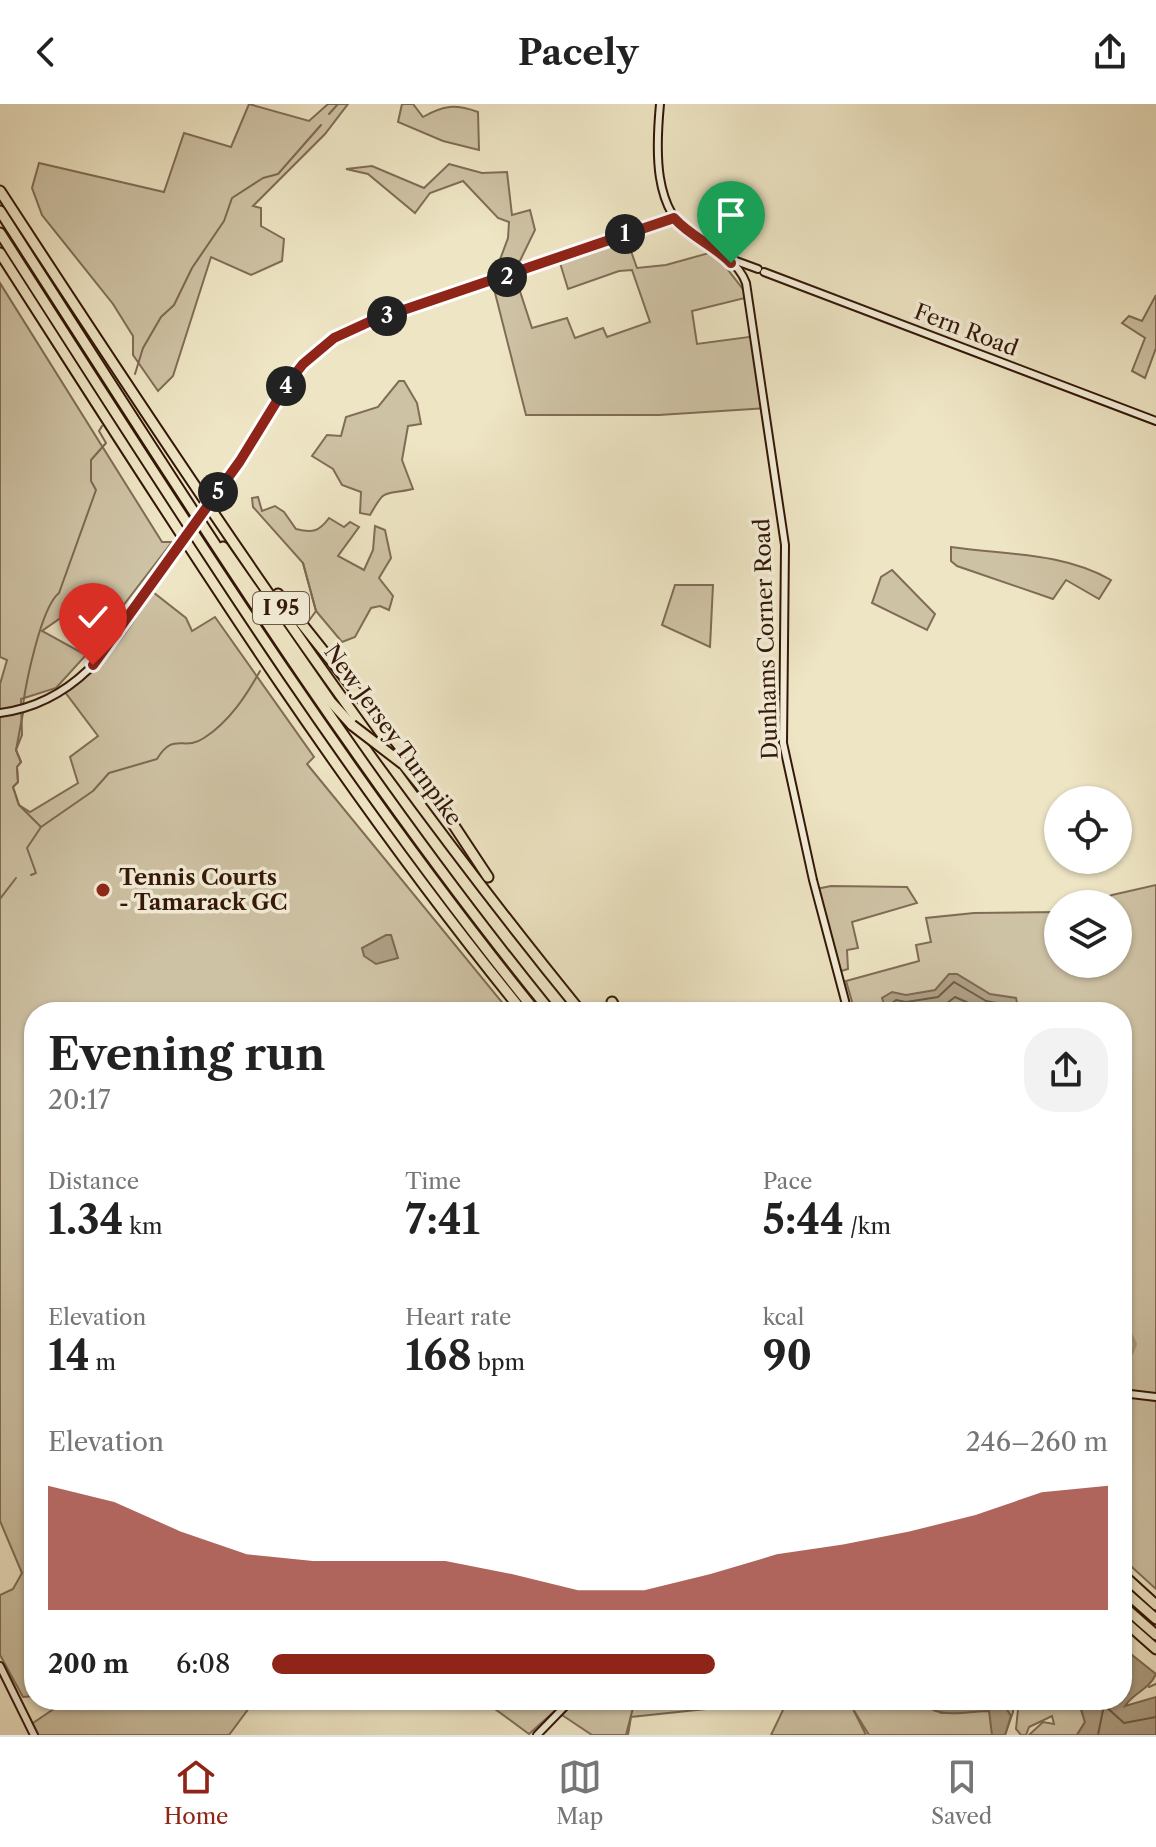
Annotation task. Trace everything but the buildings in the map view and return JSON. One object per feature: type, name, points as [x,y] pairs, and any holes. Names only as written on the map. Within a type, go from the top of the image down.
[{"type":"highway","name":"New Jersey Turnpike","points":[[0,191],[158,433],[407,788],[573,1002]]},
{"type":"highway","name":"New Jersey Turnpike","points":[[0,211],[349,745],[456,892],[543,1002]]},
{"type":"highway","name":"I 95","points":[[0,233],[317,720],[415,857],[528,1002]]},
{"type":"highway","name":"I 95","points":[[0,253],[308,727],[420,882],[515,1002]]},
{"type":"highway","points":[[147,440],[323,692],[352,725],[403,764],[488,877],[412,762],[319,649],[158,433]]},
{"type":"highway","points":[[1132,1583],[1156,1605]]},
{"type":"highway","points":[[1132,1598],[1156,1619]]},
{"type":"highway","points":[[1132,1614],[1156,1635]]},
{"type":"highway","points":[[1132,1628],[1156,1649]]},
{"type":"street","points":[[0,713],[42,704],[75,685],[93,665],[219,491],[288,383],[303,364],[334,338],[371,321],[674,218],[657,161],[660,104]]},
{"type":"street","name":"Dunhams Corner Road","points":[[674,218],[693,236],[726,258],[746,283],[785,545],[782,702],[787,767],[846,1002]]},
{"type":"street","name":"Fern Road","points":[[726,258],[1156,421]]},
{"type":"street","points":[[1132,1394],[1156,1397]]},
{"type":"street","points":[[0,1666],[34,1735]]},
{"type":"street","points":[[537,1735],[561,1710]]},
{"type":"shaded area","points":[[249,104],[309,121],[328,104],[348,104],[325,134],[253,206],[261,208],[261,226],[284,239],[282,261],[251,275],[211,257],[173,376],[158,391],[133,355],[133,336],[113,304],[42,215],[32,188],[39,163],[164,192],[184,133],[231,147]]},
{"type":"shaded area","points":[[402,104],[413,104],[423,117],[450,107],[478,112],[479,150],[443,141],[398,122]]},
{"type":"shaded area","points":[[449,164],[482,173],[507,172],[512,215],[530,210],[535,230],[514,273],[532,328],[567,318],[575,338],[603,328],[607,337],[650,322],[632,270],[619,271],[568,289],[560,263],[627,240],[637,268],[666,265],[709,253],[721,261],[749,297],[692,311],[697,344],[756,336],[766,408],[659,415],[526,415],[492,281],[508,238],[509,222],[498,218],[463,181],[430,193],[415,213],[368,174],[346,169],[372,166],[424,188]]},
{"type":"shaded area","points":[[0,283],[162,542],[172,542],[109,624],[75,608],[42,631],[86,655],[56,688],[21,699],[22,735],[16,750],[21,762],[17,767],[18,782],[13,787],[19,805],[30,812],[78,783],[70,757],[98,736],[65,692],[93,665],[149,589],[186,618],[192,631],[215,617],[314,757],[307,764],[502,1002],[24,1002],[23,1697],[0,1655],[0,1595],[13,1589],[22,1573],[0,1521],[0,684],[7,660],[0,657]]},
{"type":"shaded area","points":[[1156,295],[1156,348],[1145,378],[1132,371],[1145,338],[1122,323],[1129,316],[1142,321]]},
{"type":"shaded area","points":[[399,381],[404,381],[417,403],[421,424],[408,426],[402,460],[413,489],[386,494],[370,515],[360,513],[361,492],[342,485],[333,469],[312,456],[327,435],[341,436],[346,417],[378,407]]},
{"type":"shaded area","points":[[258,497],[262,511],[275,506],[284,512],[296,529],[315,530],[329,518],[344,527],[350,522],[359,527],[338,556],[364,570],[373,550],[375,526],[385,530],[391,558],[379,578],[393,596],[389,610],[380,606],[371,608],[355,637],[342,642],[316,611],[303,563],[253,507],[252,498]]},
{"type":"shaded area","points":[[951,547],[1053,559],[1111,580],[1099,599],[1066,580],[1053,599],[957,566],[951,561]]},
{"type":"shaded area","points":[[892,570],[935,614],[927,630],[872,603],[881,577]]},
{"type":"shaded area","points":[[675,585],[713,585],[710,647],[662,625]]},
{"type":"shaded area","points":[[1156,885],[1156,1394],[1132,1391],[1132,1002],[852,1002],[846,981],[919,961],[916,945],[931,942],[926,918],[974,913],[1044,912],[1044,978],[1132,978],[1132,890]]},
{"type":"shaded area","points":[[831,886],[907,887],[917,903],[852,922],[858,948],[847,950],[848,969],[838,972],[816,889]]},
{"type":"shaded area","points":[[1132,1397],[1156,1399],[1156,1589],[1132,1567]]},
{"type":"shaded area","points":[[52,1710],[248,1710],[229,1735],[35,1735],[30,1725]]},
{"type":"shaded area","points":[[496,1710],[556,1710],[529,1734]]},
{"type":"shaded area","points":[[563,1710],[697,1710],[631,1717],[628,1735],[592,1735],[559,1713]]},
{"type":"shaded area","points":[[783,1710],[854,1710],[866,1735],[771,1735]]},
{"type":"shaded area","points":[[854,1710],[937,1710],[941,1713],[1013,1710],[1005,1735],[869,1735]]},
{"type":"shaded area","points":[[1018,1710],[1081,1710],[1085,1722],[1077,1735],[1029,1735],[1043,1722],[1054,1724],[1052,1716],[1029,1727],[1026,1735],[1021,1735],[1016,1729]]},
{"type":"water","points":[[391,935],[398,958],[376,964],[364,956],[362,948]]},
{"type":"water","points":[[949,974],[957,974],[990,994],[1016,998],[1017,1002],[883,1002],[882,998],[892,992],[906,995],[935,990]]},
{"type":"water","points":[[1132,1655],[1156,1674],[1132,1698]]},
{"type":"water","points":[[1156,1697],[1156,1735],[1077,1735],[1085,1722],[1081,1710],[1132,1710],[1132,1704]]},
{"type":"water","points":[[1007,1710],[1011,1716],[1005,1735],[992,1735],[989,1711],[934,1711]]},
{"type":"waterway","points":[[329,114],[338,104]]},
{"type":"waterway","points":[[135,374],[143,348],[161,317],[174,305],[192,268],[224,221],[232,198],[263,178],[278,174],[321,125]]},
{"type":"waterway","points":[[23,705],[40,629],[52,601],[59,593],[96,490],[91,481],[91,460],[106,443],[99,431],[102,426]]},
{"type":"waterway","points":[[303,563],[316,611],[308,622]]},
{"type":"waterway","points":[[41,827],[93,791],[109,773],[157,759],[174,744],[197,742],[204,738],[236,708],[260,671]]},
{"type":"waterway","points":[[23,713],[16,750],[21,762],[17,767],[18,782],[13,787],[19,805],[41,827],[27,848],[36,873],[31,875]]},
{"type":"waterway","points":[[0,899],[16,878]]},
{"type":"waterway","points":[[1132,1338],[1135,1344],[1132,1352]]},
{"type":"waterway","points":[[1149,1687],[1156,1684]]},
{"type":"waterway","points":[[626,1735],[632,1710]]},
{"type":"place","name":"Tennis Courts - Tamarack GC","points":[[103,890]]},
{"type":"route","points":[[93,665],[240,461],[288,383],[303,364],[334,338],[371,321],[674,218],[731,263]]}]
